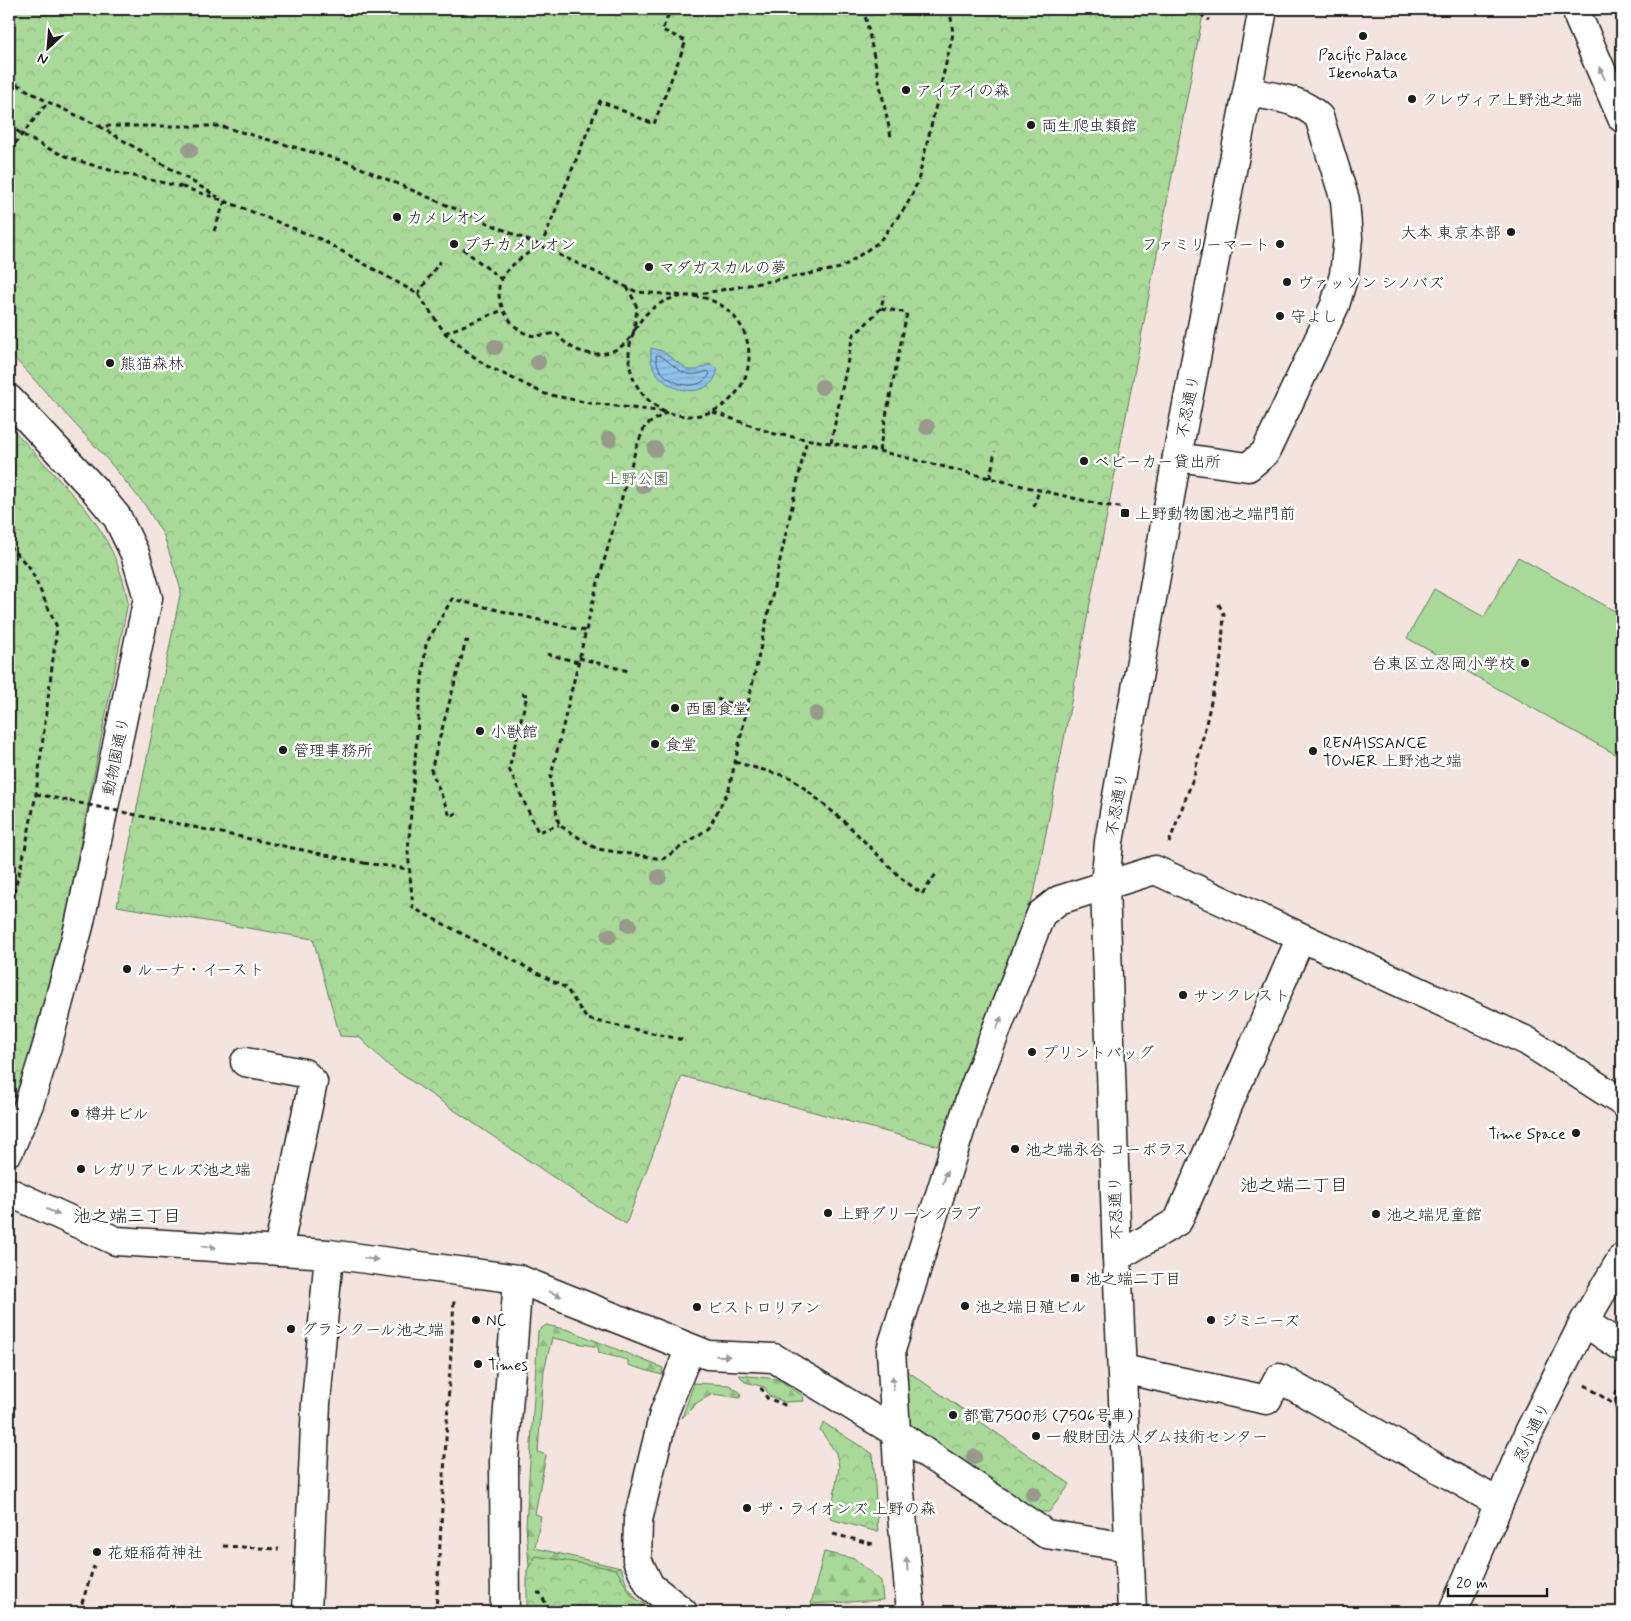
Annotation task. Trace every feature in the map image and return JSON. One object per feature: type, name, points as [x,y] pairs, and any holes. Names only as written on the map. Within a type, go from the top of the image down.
[{"type":"street","name":"不忍通り","points":[[1132,1612],[1117,1257],[1105,885],[1109,842],[1177,457],[1263,9]]},
{"type":"street","points":[[1577,9],[1579,19],[1622,118]]},
{"type":"street","points":[[1177,457],[1248,467],[1265,453],[1335,305],[1344,275],[1348,238],[1345,200],[1319,117],[1310,108],[1297,102],[1248,92]]},
{"type":"street","name":"動物園通り","points":[[9,399],[93,488],[117,517],[135,554],[148,598],[79,926],[47,1046],[29,1104],[9,1150]]},
{"type":"street","points":[[911,1612],[895,1432],[891,1350],[970,1096],[1042,914],[1059,900],[1155,870],[1527,1041],[1622,1102]]},
{"type":"street","points":[[1117,1257],[1178,1221],[1301,937]]},
{"type":"street","points":[[245,1062],[304,1073],[312,1082],[278,1251]]},
{"type":"street","points":[[9,1192],[116,1241],[329,1254],[518,1279],[708,1355],[774,1358],[895,1432],[1046,1534],[1129,1547]]},
{"type":"street","points":[[307,1612],[316,1403],[329,1254]]},
{"type":"street","name":"忍小通り","points":[[1453,1612],[1529,1432],[1584,1322],[1622,1258]]},
{"type":"street","points":[[505,1612],[504,1461],[518,1279]]},
{"type":"street","points":[[1584,1322],[1622,1347]]},
{"type":"street","points":[[683,1612],[650,1586],[637,1560],[638,1520],[664,1413],[690,1348]]},
{"type":"street","points":[[1122,1369],[1267,1400],[1279,1378],[1499,1503]]},
{"type":"path","points":[[671,9],[662,30],[686,41],[654,124],[600,101],[541,246],[524,255],[501,279],[500,297],[503,310],[516,328],[530,335],[557,333],[562,342],[577,351],[590,354],[607,352],[620,348],[633,334],[646,314],[666,301],[841,268],[879,242],[907,205],[918,181],[953,34],[950,9]]},
{"type":"path","points":[[861,9],[866,19],[891,137]]},
{"type":"path","points":[[1193,9],[1209,20]]},
{"type":"path","points":[[9,80],[48,102],[99,126],[225,201]]},
{"type":"path","points":[[9,151],[48,102]]},
{"type":"path","points":[[9,125],[23,136],[48,150],[104,169],[182,187],[225,201],[320,239],[418,294],[445,333],[485,365],[545,394],[590,403],[667,412],[690,417],[713,412],[732,399],[745,380],[750,356],[745,333],[732,314],[712,301],[689,296],[637,292],[541,246],[346,162],[220,126],[99,126]]},
{"type":"path","points":[[214,231],[225,201]]},
{"type":"path","points":[[464,249],[501,279]]},
{"type":"path","points":[[418,294],[440,261]]},
{"type":"path","points":[[627,287],[637,308],[629,356],[634,380],[646,399],[667,412]]},
{"type":"path","points":[[831,443],[853,335],[881,308],[884,294]]},
{"type":"path","points":[[879,450],[907,313],[881,308]]},
{"type":"path","points":[[445,333],[503,310]]},
{"type":"path","points":[[667,412],[645,426],[636,448],[585,631],[550,780],[559,825],[597,849],[663,859],[709,828],[729,789],[807,439]]},
{"type":"path","points":[[713,412],[775,434],[879,450],[1039,490],[1103,505],[1120,507]]},
{"type":"path","points":[[990,478],[995,451]]},
{"type":"path","points":[[1034,507],[1039,490]]},
{"type":"path","points":[[9,546],[30,568],[56,627],[36,794],[25,850],[9,911]]},
{"type":"path","points":[[585,631],[452,599],[426,644],[419,708],[410,833],[409,869],[413,908],[566,988],[587,1019],[684,1040]]},
{"type":"path","points":[[1168,844],[1194,776],[1221,658],[1224,614],[1217,601]]},
{"type":"path","points":[[456,813],[450,816],[431,770],[466,641],[472,642]]},
{"type":"path","points":[[548,654],[628,671]]},
{"type":"path","points":[[522,694],[527,695],[509,769],[538,832],[559,825]]},
{"type":"path","points":[[717,699],[747,709]]},
{"type":"path","points":[[735,762],[792,778],[846,823],[901,878],[922,894],[936,874]]},
{"type":"path","points":[[36,794],[364,863],[409,869]]},
{"type":"path","points":[[436,1612],[457,1270]]},
{"type":"path","points":[[1561,1369],[1622,1410]]},
{"type":"path","points":[[1622,1382],[1615,1395],[1622,1444]]},
{"type":"path","points":[[756,1388],[762,1389],[767,1398],[785,1405],[794,1405]]},
{"type":"path","points":[[832,1534],[878,1545]]},
{"type":"path","points":[[223,1546],[310,1551]]},
{"type":"path","points":[[79,1612],[94,1566]]},
{"type":"green space","name":"上野公園","points":[[9,9],[1204,9],[1035,890],[970,1057],[942,1147],[682,1076],[626,1224],[581,1196],[389,1066],[359,1037],[340,1036],[313,939],[117,906],[181,590],[164,536],[145,505],[106,458],[9,352]]},
{"type":"green space","points":[[9,425],[93,519],[107,541],[118,565],[128,602],[64,926],[26,1065],[9,1114]]},
{"type":"green space","points":[[1518,557],[1622,615],[1622,758],[1407,638],[1434,589],[1484,617]]},
{"type":"green space","points":[[546,1325],[569,1330],[663,1368],[662,1375],[628,1365],[628,1360],[599,1353],[598,1347],[552,1338],[544,1370],[538,1452],[546,1455],[535,1514],[541,1516],[535,1548],[621,1568],[627,1585],[637,1600],[659,1612],[613,1612],[530,1580],[526,1526],[538,1331]]},
{"type":"green space","points":[[903,1368],[1070,1484],[1049,1512],[1035,1512],[908,1425]]},
{"type":"green space","points":[[739,1375],[778,1379],[803,1396],[804,1401],[785,1402],[769,1396],[765,1387],[745,1382]]},
{"type":"green space","points":[[694,1383],[729,1385],[741,1393],[740,1398],[713,1394],[698,1402],[682,1418]]},
{"type":"green space","points":[[824,1423],[873,1454],[878,1532],[830,1519],[839,1467],[836,1453],[820,1430]]},
{"type":"green space","points":[[824,1552],[855,1559],[881,1581],[883,1600],[811,1604]]},
{"type":"green space","points":[[536,1556],[616,1569],[632,1596],[656,1612],[527,1612],[527,1570]]},
{"type":"water","points":[[651,348],[662,351],[688,370],[697,370],[710,364],[718,370],[713,381],[705,387],[697,390],[678,389],[662,379],[656,372],[651,362]]},
{"type":"place","name":"Pacific Palace Ikenohata","points":[[1363,36]]},
{"type":"place","name":"アイアイの森","points":[[906,90]]},
{"type":"place","name":"クレヴィア上野池之端","points":[[1412,99]]},
{"type":"place","name":"両生爬虫類館","points":[[1031,125]]},
{"type":"place","name":"カメレオン","points":[[397,217]]},
{"type":"place","name":"大本 東京本部","points":[[1511,232]]},
{"type":"place","name":"プチカメレオン","points":[[454,244]]},
{"type":"place","name":"ファミリーマート","points":[[1280,244]]},
{"type":"place","name":"マダガスカルの夢","points":[[649,267]]},
{"type":"place","name":"ヴァッソン シノバズ","points":[[1287,282]]},
{"type":"place","name":"守よし","points":[[1280,316]]},
{"type":"place","name":"熊猫森林","points":[[110,363]]},
{"type":"place","name":"ベビーカー貸出所","points":[[1084,461]]},
{"type":"place","name":"上野動物園池之端門前","points":[[1125,513]]},
{"type":"place","name":"台東区立忍岡小学校","points":[[1525,663]]},
{"type":"place","name":"西園食堂","points":[[675,708]]},
{"type":"place","name":"小獣館","points":[[480,731]]},
{"type":"place","name":"食堂","points":[[655,744]]},
{"type":"place","name":"管理事務所","points":[[283,750]]},
{"type":"place","name":"RENAISSANCE TOWER 上野池之端","points":[[1313,751]]},
{"type":"place","name":"ルーナ・イースト","points":[[127,969]]},
{"type":"place","name":"サンクレスト","points":[[1183,995]]},
{"type":"place","name":"プリントバッグ","points":[[1032,1052]]},
{"type":"place","name":"樽井ビル","points":[[75,1113]]},
{"type":"place","name":"Time Space","points":[[1576,1133]]},
{"type":"place","name":"池之端永谷 コーポラス","points":[[1015,1149]]},
{"type":"place","name":"レガリアヒルズ池之端","points":[[81,1169]]},
{"type":"place","name":"上野グリーンクラブ","points":[[828,1213]]},
{"type":"place","name":"池之端児童館","points":[[1376,1214]]},
{"type":"place","name":"池之端二丁目","points":[[1075,1278]]},
{"type":"place","name":"池之端日殖ビル","points":[[965,1306]]},
{"type":"place","name":"ビストロリアン","points":[[697,1307]]},
{"type":"place","name":"NC","points":[[476,1320]]},
{"type":"place","name":"ジミニーズ","points":[[1211,1320]]},
{"type":"place","name":"グランクール池之端","points":[[291,1329]]},
{"type":"place","name":"Times","points":[[478,1364]]},
{"type":"place","name":"都電7500形 (7506号車)","points":[[953,1415]]},
{"type":"place","name":"一般財団法人ダム技術センター","points":[[1036,1436]]},
{"type":"place","name":"ザ・ライオンズ 上野の森","points":[[747,1508]]},
{"type":"place","name":"花姫稲荷神社","points":[[97,1552]]},
{"type":"district","name":"池之端二丁目","points":[[1294,1185]]},
{"type":"district","name":"池之端三丁目","points":[[127,1216]]}]
